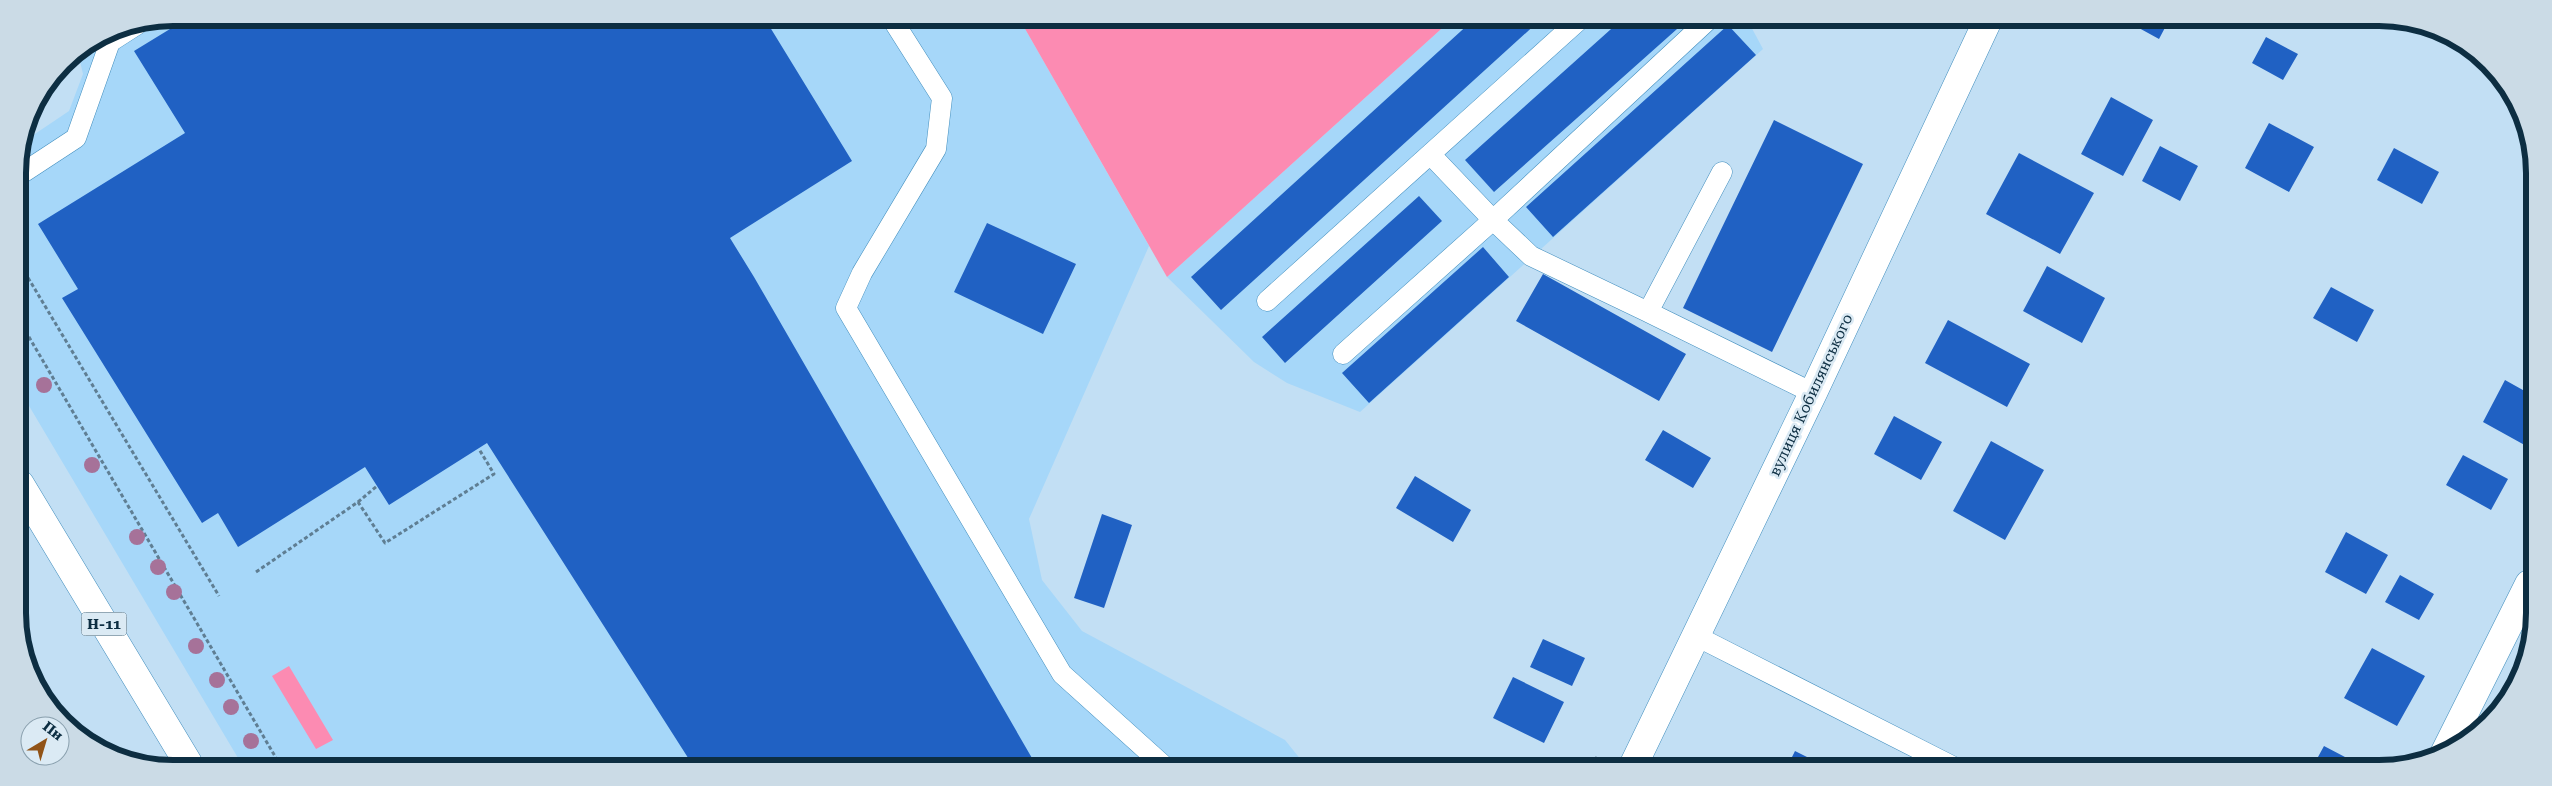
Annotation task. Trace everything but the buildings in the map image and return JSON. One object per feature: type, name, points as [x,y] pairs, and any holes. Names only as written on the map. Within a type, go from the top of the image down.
[{"type":"main road","name":"вулиця Кобилянського","points":[[1636,759],[1813,393],[1985,26]]},
{"type":"main road","name":"Н-11","points":[[26,494],[186,760]]},
{"type":"main road","points":[[2451,741],[2526,592]]},
{"type":"lane","points":[[1267,301],[1572,26]]},
{"type":"lane","points":[[1343,354],[1492,220],[1701,26]]},
{"type":"lane","points":[[897,27],[942,98],[936,149],[862,273],[846,308],[1062,674],[1157,760]]},
{"type":"lane","points":[[27,170],[76,138],[110,42],[119,36]]},
{"type":"lane","points":[[1431,155],[1492,220],[1531,256],[1813,393]]},
{"type":"lane","points":[[1648,312],[1722,172]]},
{"type":"lane","points":[[1696,636],[1939,759]]},
{"type":"path","points":[[27,276],[219,596]]},
{"type":"path","points":[[27,333],[277,760]]},
{"type":"path","points":[[358,502],[385,543],[494,474],[479,450]]},
{"type":"path","points":[[256,572],[358,502],[377,486]]},
{"type":"path","points":[[45,685],[52,696]]},
{"type":"shaded area","points":[[1444,26],[1751,26],[1763,49],[1360,412],[1287,383],[1254,362],[1167,277]]},
{"type":"shaded area","points":[[1444,26],[1167,277],[1024,27]]},
{"type":"shaded area","points":[[163,27],[1024,27],[1149,246],[1029,519],[1042,580],[1082,631],[1285,740],[1301,759],[239,760],[26,402],[27,163],[29,144],[31,137],[69,111],[83,74],[80,60],[91,51],[126,34],[144,29]]},
{"type":"shaded area","points":[[289,666],[333,740],[316,749],[272,676]]}]
